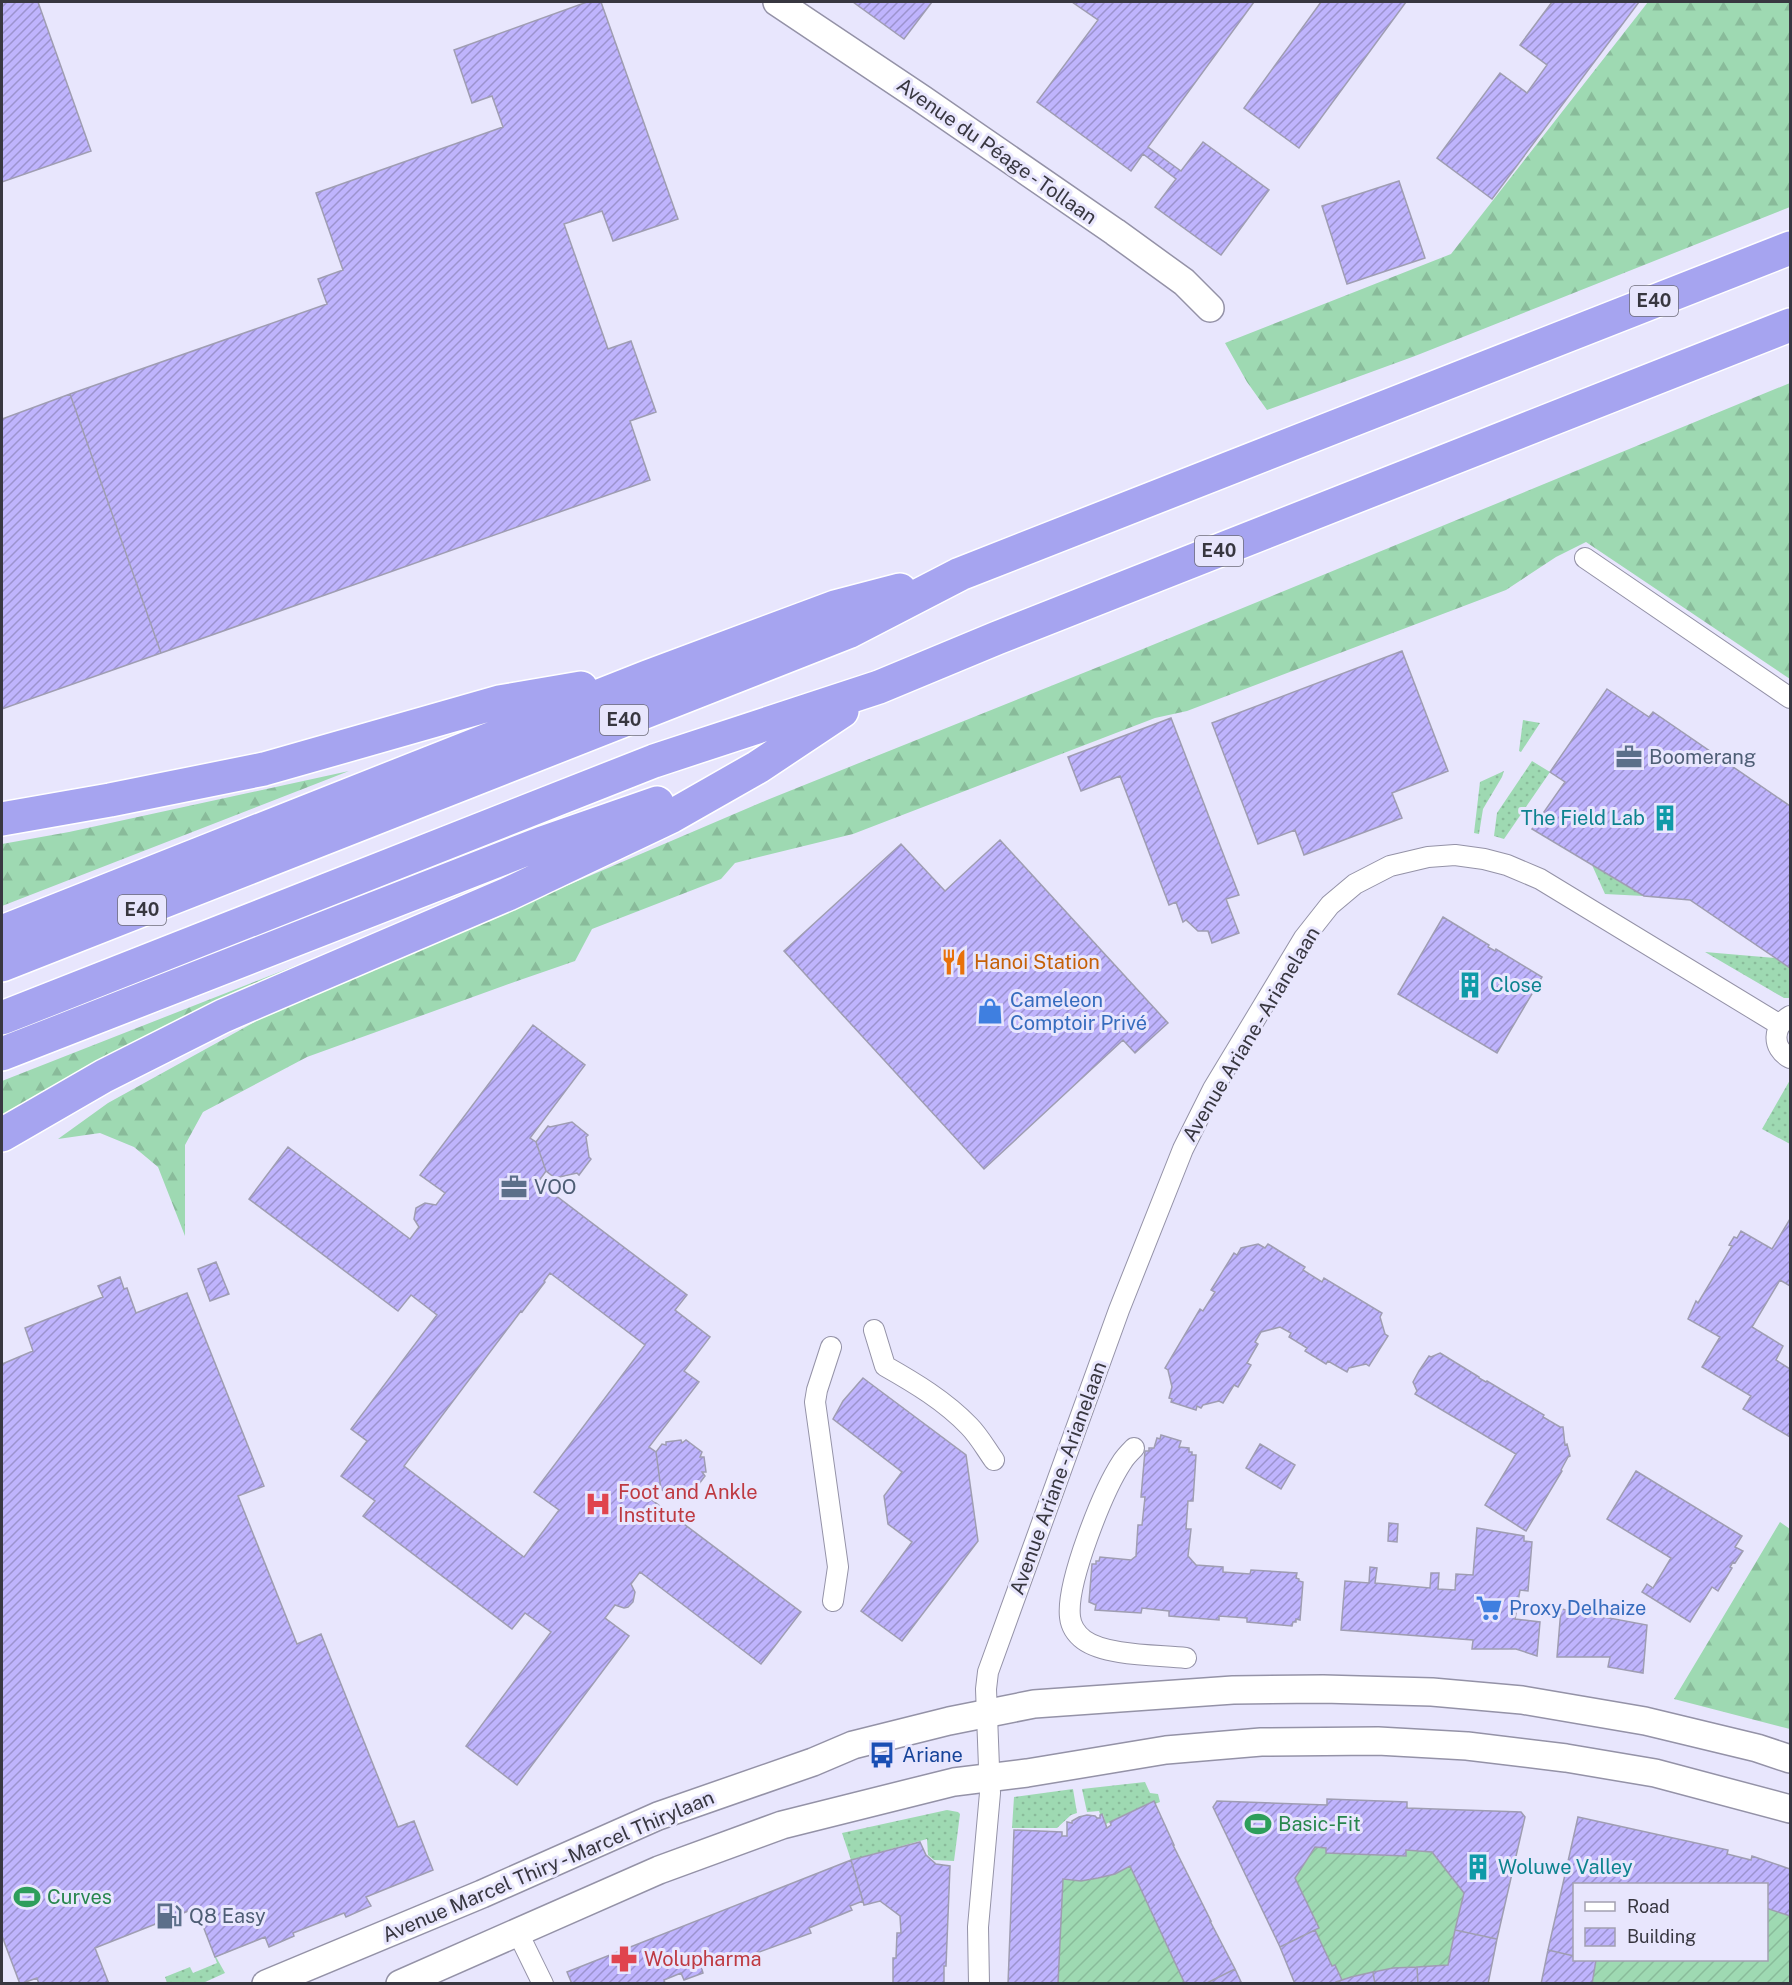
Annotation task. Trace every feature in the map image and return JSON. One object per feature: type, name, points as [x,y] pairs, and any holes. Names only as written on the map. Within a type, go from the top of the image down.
[{"type":"highway","name":"E40","points":[[2,965],[848,632],[960,574],[1791,248]]},
{"type":"highway","name":"E40","points":[[2,1018],[654,761],[879,687],[1791,325]]},
{"type":"highway","name":"E40","points":[[2,932],[647,677],[836,607],[960,574]]},
{"type":"highway","points":[[2,819],[117,799],[264,769],[499,702],[647,677]]},
{"type":"highway","name":"E40","points":[[2,1054],[542,843],[758,767],[879,687]]},
{"type":"highway","points":[[2,1135],[104,1076],[224,1016],[508,894],[672,816],[758,767]]},
{"type":"main road","name":"Avenue du Péage - Tollaan","points":[[777,2],[1115,232],[1185,282],[1210,308]]},
{"type":"main road","name":"Avenue Marcel Thiry - Marcel Thirylaan","points":[[266,1983],[482,1894],[658,1816],[813,1762],[853,1745],[1034,1704],[1233,1690],[1323,1689],[1432,1692],[1522,1700],[1645,1721],[1757,1748],[1791,1759]]},
{"type":"main road","points":[[400,1983],[658,1870],[782,1825],[954,1782],[1166,1750],[1261,1742],[1378,1741],[1467,1746],[1655,1773],[1791,1809]]},
{"type":"street","points":[[1585,558],[1791,698]]},
{"type":"street","name":"Avenue Ariane - Arianelaan","points":[[979,1983],[978,1927],[990,1793],[986,1684],[988,1672],[1119,1310],[1183,1149],[1213,1089],[1261,1013],[1304,938],[1330,905],[1355,884],[1390,866],[1428,857],[1455,855],[1499,863],[1540,879],[1785,1020],[1777,1032],[1778,1046],[1791,1058]]},
{"type":"street","points":[[874,1330],[885,1366],[922,1387],[950,1408],[971,1427],[994,1460]]},
{"type":"street","points":[[831,1347],[815,1402],[838,1567],[833,1601]]},
{"type":"street","points":[[1134,1448],[1123,1460],[1113,1478],[1082,1553],[1070,1605],[1071,1624],[1076,1633],[1097,1647],[1186,1658]]},
{"type":"street","points":[[518,1933],[543,1983]]},
{"type":"green space","points":[[1648,2],[1790,2],[1790,207],[1415,356],[1267,410],[1247,382],[1225,343],[1451,254]]},
{"type":"green space","points":[[1790,383],[1790,679],[1586,542],[1556,557],[1506,590],[1187,711],[1155,718],[853,834],[735,863],[721,879],[592,929],[575,961],[307,1057],[203,1112],[185,1145],[185,1236],[158,1167],[134,1147],[100,1133],[58,1139],[108,1103],[278,1009],[767,800],[1133,653]]},
{"type":"green space","points":[[1523,720],[1540,723],[1521,752],[1519,751]]},
{"type":"green space","points":[[1532,761],[1550,772],[1504,839],[1494,836],[1497,813]]},
{"type":"green space","points":[[349,771],[2,906],[2,844],[69,832]]},
{"type":"green space","points":[[1504,771],[1483,809],[1479,834],[1474,833],[1480,782]]},
{"type":"green space","points":[[1592,865],[1644,896],[1605,894]]},
{"type":"green space","points":[[1705,952],[1775,958],[1790,968],[1790,998],[1784,998]]},
{"type":"green space","points":[[305,962],[228,997],[2,1124],[2,1081]]},
{"type":"green space","points":[[1790,1080],[1790,1144],[1762,1129]]},
{"type":"green space","points":[[1780,1522],[1790,1529],[1790,1729],[1674,1699]]},
{"type":"green space","points":[[1145,1782],[1150,1793],[1158,1794],[1160,1802],[1155,1804],[1153,1801],[1106,1824],[1103,1814],[1099,1811],[1087,1812],[1082,1789]]},
{"type":"green space","points":[[1073,1789],[1077,1813],[1071,1815],[1057,1828],[1012,1828],[1014,1797]]},
{"type":"green space","points":[[947,1810],[960,1814],[954,1861],[934,1860],[928,1855],[927,1839],[851,1860],[842,1833]]},
{"type":"green space","points":[[1315,1847],[1326,1848],[1326,1853],[1406,1850],[1432,1852],[1464,1893],[1448,1965],[1393,1968],[1342,1980],[1335,1965],[1332,1966],[1315,1930],[1318,1928],[1295,1878]]},
{"type":"green space","points":[[1130,1866],[1185,1983],[1058,1984],[1063,1879],[1098,1877]]},
{"type":"green space","points":[[282,1905],[294,1936],[269,1947],[265,1937],[216,1957],[225,1973],[203,1983],[167,1983],[165,1977],[190,1967],[193,1973],[217,1963],[206,1934]]},
{"type":"green space","points":[[1768,1908],[1790,1916],[1790,1983],[1592,1984],[1596,1961],[1768,1961]]},
{"type":"building","points":[[2,2],[38,2],[91,151],[2,182]]},
{"type":"building","points":[[587,2],[601,2],[678,219],[613,241],[602,211],[564,224],[608,349],[631,341],[656,412],[630,421],[650,480],[161,653],[70,394],[327,304],[318,279],[343,270],[316,193],[503,127],[492,96],[472,103],[454,50]]},
{"type":"building","points":[[853,2],[932,2],[904,39]]},
{"type":"building","points":[[1072,2],[1254,2],[1148,147],[1181,171],[1203,142],[1269,190],[1221,255],[1155,207],[1176,179],[1143,154],[1131,171],[1037,102],[1098,20]]},
{"type":"building","points":[[1321,2],[1406,2],[1299,148],[1244,108]]},
{"type":"building","points":[[1552,2],[1639,2],[1492,199],[1437,158],[1500,73],[1527,93],[1547,65],[1520,45]]},
{"type":"building","points":[[1399,181],[1425,258],[1347,284],[1322,206]]},
{"type":"building","points":[[70,394],[161,653],[2,709],[2,419]]},
{"type":"building","points":[[1402,651],[1448,771],[1392,793],[1402,818],[1304,855],[1295,830],[1258,844],[1212,723]]},
{"type":"building","name":"The Field Lab","points":[[1607,689],[1649,717],[1653,712],[1790,806],[1790,968],[1690,900],[1644,896],[1532,829],[1565,782],[1550,772]]},
{"type":"building","points":[[1171,718],[1239,895],[1226,899],[1239,933],[1212,943],[1208,931],[1198,931],[1186,920],[1183,922],[1176,902],[1169,905],[1120,776],[1081,791],[1068,757]]},
{"type":"building","points":[[1000,840],[1168,1023],[1135,1053],[1123,1040],[984,1169],[784,951],[901,844],[945,891]]},
{"type":"building","name":"Close","points":[[1443,917],[1489,945],[1488,947],[1495,951],[1496,949],[1542,977],[1497,1053],[1398,994]]},
{"type":"building","points":[[533,1025],[585,1065],[530,1138],[536,1142],[546,1171],[538,1182],[687,1295],[675,1310],[710,1337],[684,1371],[699,1382],[649,1447],[656,1452],[661,1489],[652,1500],[801,1612],[761,1664],[640,1572],[631,1584],[635,1592],[633,1602],[624,1608],[615,1605],[605,1618],[629,1636],[517,1785],[466,1746],[551,1632],[525,1613],[512,1629],[363,1516],[375,1501],[341,1476],[367,1441],[351,1429],[437,1315],[411,1295],[398,1311],[249,1199],[288,1147],[410,1239],[419,1227],[414,1219],[416,1208],[425,1203],[436,1205],[445,1193],[420,1175]],"holes":[[[550,1273],[645,1345],[534,1492],[559,1510],[524,1557],[404,1466]]]},
{"type":"building","points":[[572,1122],[588,1135],[586,1137],[591,1159],[579,1175],[577,1173],[555,1178],[546,1171],[536,1142],[548,1126]]},
{"type":"building","points":[[1790,1219],[1790,1286],[1780,1280],[1752,1327],[1783,1346],[1776,1360],[1790,1369],[1790,1437],[1743,1409],[1751,1396],[1702,1367],[1720,1337],[1688,1319],[1696,1301],[1698,1303],[1732,1246],[1729,1245],[1734,1237],[1737,1238],[1741,1231],[1772,1249]]},
{"type":"building","points":[[1258,1244],[1265,1248],[1268,1244],[1305,1267],[1303,1270],[1322,1282],[1324,1278],[1382,1313],[1380,1317],[1385,1334],[1388,1336],[1369,1366],[1366,1364],[1349,1368],[1347,1372],[1328,1361],[1326,1364],[1305,1351],[1307,1348],[1289,1337],[1291,1333],[1280,1327],[1261,1332],[1255,1342],[1258,1344],[1247,1363],[1251,1365],[1238,1387],[1234,1385],[1223,1403],[1219,1401],[1203,1405],[1201,1408],[1197,1406],[1196,1410],[1171,1402],[1172,1399],[1169,1398],[1172,1387],[1168,1370],[1165,1368],[1200,1309],[1203,1311],[1215,1292],[1211,1290],[1234,1253],[1237,1255],[1241,1248]]},
{"type":"building","points":[[216,1262],[229,1294],[210,1301],[198,1269]]},
{"type":"building","points":[[120,1277],[124,1289],[127,1288],[136,1313],[187,1293],[264,1486],[238,1496],[297,1644],[321,1634],[398,1827],[414,1821],[433,1870],[366,1897],[371,1906],[346,1917],[344,1913],[293,1933],[294,1936],[269,1947],[265,1937],[215,1957],[196,1908],[95,1948],[109,1984],[39,1984],[37,1978],[20,1984],[2,1936],[2,1364],[33,1351],[25,1328],[103,1297],[98,1286]]},
{"type":"building","points":[[1440,1353],[1563,1427],[1565,1445],[1567,1444],[1570,1456],[1526,1531],[1485,1505],[1516,1454],[1415,1394],[1417,1391],[1413,1382],[1419,1371],[1429,1356]]},
{"type":"building","points":[[863,1378],[966,1455],[978,1541],[902,1641],[861,1611],[912,1542],[888,1524],[884,1496],[902,1472],[833,1419],[843,1401]]},
{"type":"building","points":[[1161,1435],[1181,1441],[1179,1447],[1189,1448],[1192,1455],[1196,1455],[1193,1501],[1188,1501],[1186,1529],[1191,1529],[1188,1556],[1196,1565],[1223,1567],[1223,1572],[1250,1574],[1251,1570],[1297,1573],[1296,1578],[1303,1582],[1300,1620],[1296,1619],[1292,1626],[1247,1622],[1247,1618],[1219,1616],[1219,1620],[1169,1616],[1169,1611],[1142,1608],[1141,1613],[1095,1610],[1096,1605],[1089,1602],[1092,1564],[1096,1564],[1100,1557],[1131,1560],[1136,1556],[1138,1525],[1142,1525],[1145,1497],[1141,1497],[1145,1451],[1154,1448],[1157,1438],[1160,1439]]},
{"type":"building","points":[[681,1440],[682,1443],[686,1440],[702,1452],[700,1457],[704,1457],[706,1472],[702,1472],[705,1476],[693,1492],[688,1491],[689,1494],[674,1496],[674,1493],[669,1495],[661,1489],[656,1452],[662,1444],[666,1445],[666,1442]]},
{"type":"building","points":[[1260,1444],[1295,1465],[1281,1489],[1246,1468]]},
{"type":"building","points":[[1636,1471],[1742,1536],[1735,1547],[1743,1551],[1735,1563],[1733,1562],[1730,1567],[1732,1568],[1718,1591],[1712,1587],[1690,1622],[1642,1592],[1647,1584],[1653,1588],[1671,1558],[1607,1519]]},
{"type":"building","points":[[1389,1523],[1398,1524],[1397,1542],[1388,1541]]},
{"type":"building","points":[[1477,1528],[1524,1536],[1524,1541],[1532,1542],[1528,1591],[1520,1590],[1515,1619],[1540,1622],[1537,1656],[1516,1649],[1472,1649],[1473,1640],[1341,1630],[1345,1581],[1369,1583],[1370,1567],[1377,1568],[1375,1583],[1430,1588],[1431,1573],[1439,1573],[1438,1589],[1455,1590],[1456,1574],[1473,1575]]},
{"type":"building","points":[[1561,1609],[1647,1625],[1643,1673],[1608,1667],[1610,1657],[1557,1657]]},
{"type":"building","name":"Woluwe Valley","points":[[1327,1799],[1407,1802],[1407,1808],[1521,1812],[1525,1817],[1497,1939],[1455,1930],[1464,1893],[1432,1852],[1406,1850],[1406,1856],[1326,1853],[1326,1848],[1315,1847],[1295,1878],[1319,1928],[1280,1947],[1213,1807],[1217,1801],[1327,1805]]},
{"type":"building","points":[[1154,1801],[1173,1845],[1235,1969],[1205,1984],[1185,1984],[1130,1866],[1115,1874],[1098,1878],[1081,1881],[1063,1879],[1058,1984],[1008,1984],[1014,1830],[1062,1832],[1062,1836],[1067,1836],[1067,1822],[1072,1823],[1079,1817],[1087,1815],[1100,1818],[1102,1814],[1107,1828],[1111,1825],[1110,1822]]},
{"type":"building","points":[[1578,1817],[1728,1850],[1727,1854],[1751,1860],[1752,1856],[1790,1869],[1790,1916],[1768,1909],[1768,1883],[1573,1883],[1573,1956],[1548,1950]]},
{"type":"building","points":[[920,1842],[926,1855],[936,1864],[950,1866],[946,1966],[944,1966],[944,1983],[946,1984],[893,1984],[893,1958],[896,1958],[897,1933],[901,1933],[900,1916],[880,1901],[864,1905],[851,1860]]},
{"type":"building","points":[[851,1860],[863,1901],[850,1906],[852,1910],[809,1928],[811,1933],[735,1961],[734,1957],[720,1963],[719,1959],[701,1966],[703,1973],[684,1980],[681,1973],[664,1980],[663,1984],[572,1984],[567,1972]]},
{"type":"building","points":[[1315,1930],[1332,1966],[1335,1965],[1342,1980],[1336,1982],[1337,1984],[1295,1984],[1280,1947]]},
{"type":"building","points":[[1455,1930],[1497,1939],[1488,1984],[1418,1984],[1417,1967],[1448,1965]]},
{"type":"building","points":[[1548,1950],[1573,1956],[1573,1961],[1596,1961],[1592,1984],[1541,1984]]},
{"type":"building","points":[[1417,1967],[1418,1984],[1375,1984],[1373,1972]]},
{"type":"building","points":[[1235,1969],[1242,1984],[1205,1984]]},
{"type":"building","points":[[1373,1972],[1375,1984],[1337,1984],[1336,1982],[1351,1977]]},
{"type":"place","name":"Boomerang","points":[[1629,757]]},
{"type":"place","name":"The Field Lab","points":[[1665,818]]},
{"type":"place","name":"Hanoi Station","points":[[954,962]]},
{"type":"place","name":"Close","points":[[1470,985]]},
{"type":"place","name":"Cameleon Comptoir Privé","points":[[990,1011]]},
{"type":"place","name":"VOO","points":[[514,1187]]},
{"type":"place","name":"Foot and Ankle Institute","points":[[598,1504]]},
{"type":"place","name":"Proxy Delhaize","points":[[1489,1608]]},
{"type":"place","name":"Ariane","points":[[882,1755]]},
{"type":"place","name":"Basic-Fit","points":[[1258,1824]]},
{"type":"place","name":"Woluwe Valley","points":[[1478,1867]]},
{"type":"place","name":"Curves","points":[[27,1897]]},
{"type":"place","name":"Q8 Easy","points":[[169,1916]]},
{"type":"place","name":"Wolupharma","points":[[624,1959]]}]
